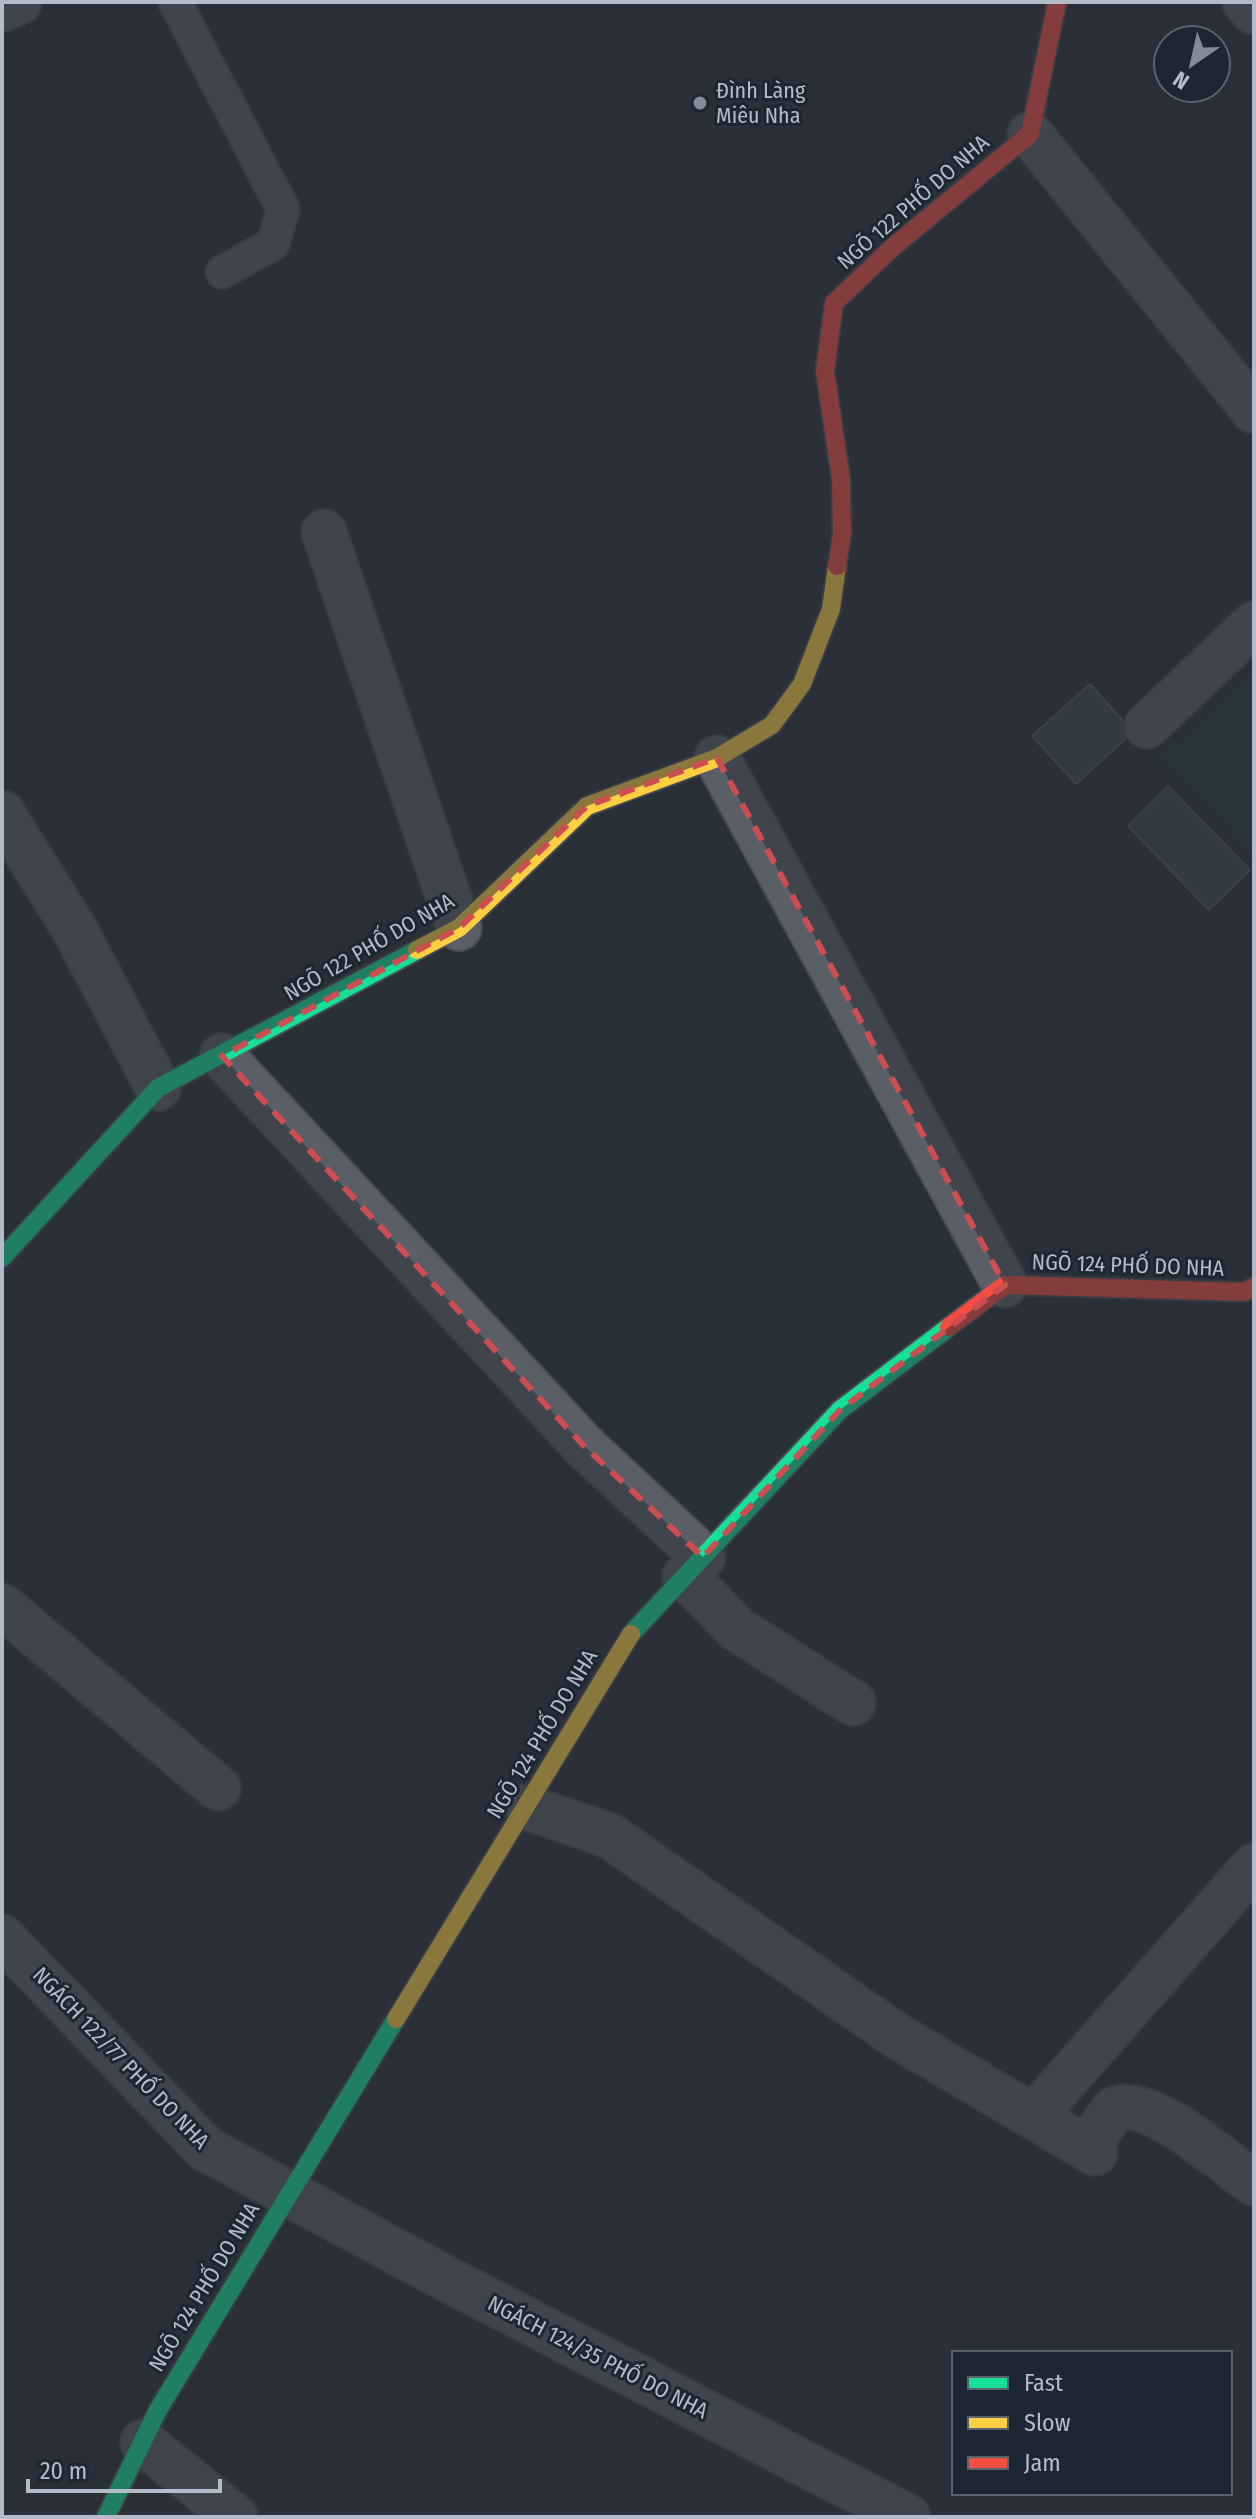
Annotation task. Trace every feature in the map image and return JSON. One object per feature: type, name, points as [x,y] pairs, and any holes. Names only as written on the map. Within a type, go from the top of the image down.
[{"type":"street","points":[[2,9],[19,2]]},
{"type":"street","points":[[1057,2],[1030,134],[1254,411]]},
{"type":"street","points":[[1245,2],[1254,12]]},
{"type":"street","name":"NGÕ 122 PHỐ DO NHA","points":[[2,1258],[158,1088],[459,928],[587,806],[717,758],[772,725],[802,684],[831,609],[842,535],[841,479],[825,371],[834,303],[894,246],[1030,134]]},
{"type":"street","points":[[324,532],[459,928]]},
{"type":"street","points":[[1147,726],[1254,624]]},
{"type":"street","points":[[717,758],[1005,1285]]},
{"type":"street","points":[[2,813],[75,930],[158,1088]]},
{"type":"street","points":[[222,1056],[694,1566],[737,1629],[853,1703]]},
{"type":"street","name":"NGÕ 124 PHỐ DO NHA","points":[[106,2517],[158,2410],[632,1632],[840,1410],[1005,1285],[1244,1292],[1254,1287]]},
{"type":"street","points":[[2,1606],[218,1788]]},
{"type":"street","points":[[526,1807],[610,1836],[897,2036],[1091,2150],[1113,2110],[1135,2107],[1189,2134],[1254,2183]]},
{"type":"street","points":[[1034,2116],[1254,1866]]},
{"type":"street","name":"NGÁCH 122/77 PHỐ DO NHA","points":[[2,1937],[206,2149],[288,2194]]},
{"type":"street","name":"NGÁCH 124/35 PHỐ DO NHA","points":[[288,2194],[908,2517]]},
{"type":"street","points":[[143,2442],[235,2517]]},
{"type":"lane","points":[[175,2],[283,209],[273,244],[222,272]]},
{"type":"highlighted area","points":[[717,758],[1005,1285],[840,1410],[703,1557],[584,1446],[222,1056],[459,928],[587,806]]},
{"type":"green space","points":[[1254,669],[1254,858],[1159,757]]},
{"type":"building","points":[[1090,684],[1133,732],[1076,784],[1032,736]]},
{"type":"building","points":[[1168,786],[1250,870],[1209,910],[1128,826]]},
{"type":"traffic: fast","points":[[2,1258],[158,1088],[417,950]]},
{"type":"traffic: fast","points":[[631,1634],[840,1410],[949,1327]]},
{"type":"traffic: fast","points":[[106,2517],[158,2410],[396,2019]]},
{"type":"traffic: slow","points":[[417,950],[459,928],[587,806],[717,758],[772,725],[802,684],[831,609],[837,566]]},
{"type":"traffic: slow","points":[[396,2019],[631,1634]]},
{"type":"traffic: jam","points":[[837,566],[842,535],[841,479],[825,371],[834,303],[894,246],[1030,134],[1057,2]]},
{"type":"traffic: jam","points":[[949,1327],[1005,1285],[1244,1292],[1254,1287]]},
{"type":"place","name":"Đình Làng Miêu Nha","points":[[700,103]]}]
